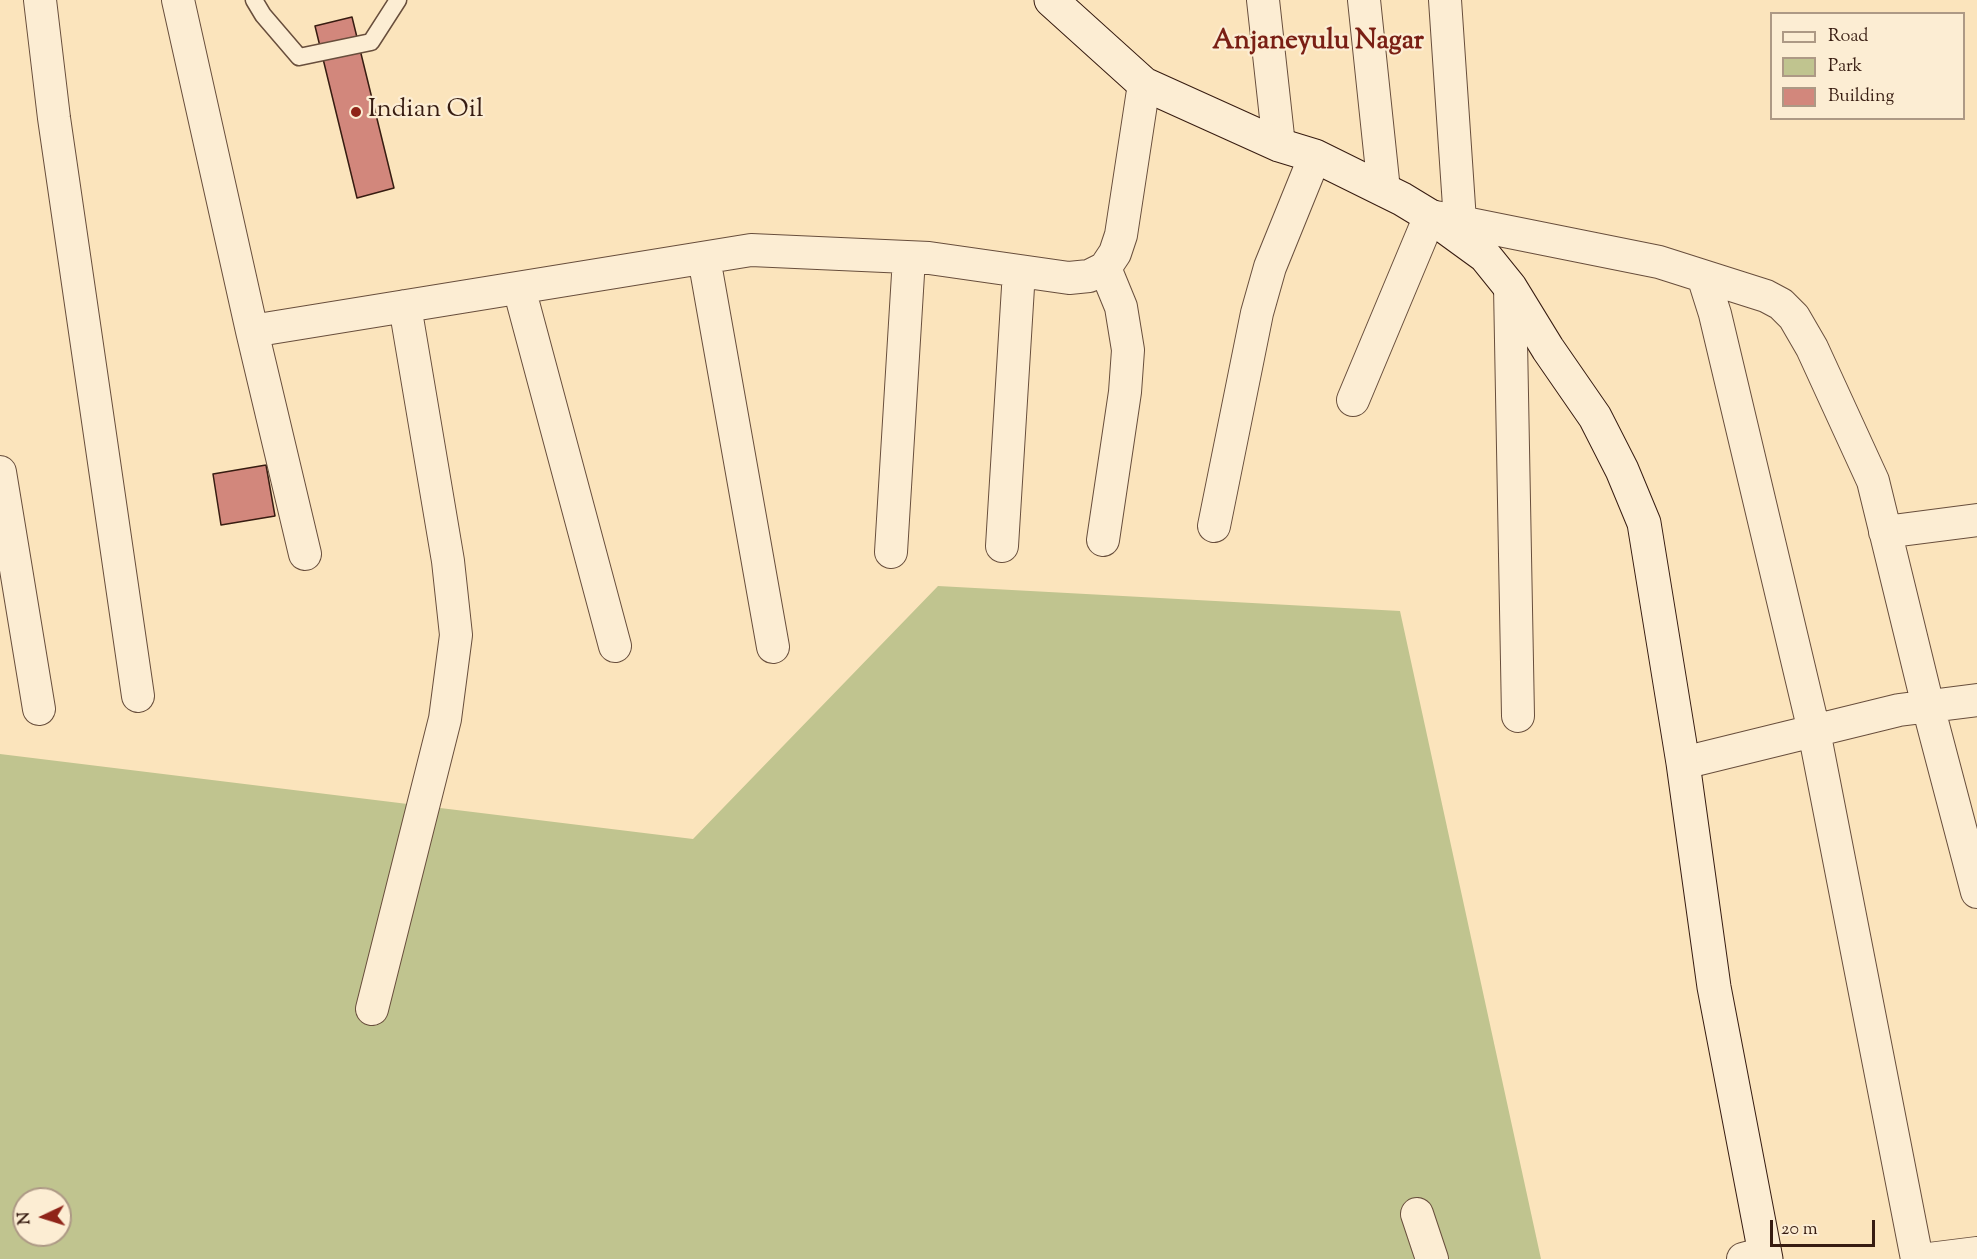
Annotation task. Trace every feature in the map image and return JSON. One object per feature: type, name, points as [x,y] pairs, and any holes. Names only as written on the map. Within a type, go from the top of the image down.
[{"type":"street","points":[[40,0],[54,118],[138,696]]},
{"type":"street","points":[[178,0],[304,554]]},
{"type":"street","points":[[1051,0],[1144,84],[1279,145],[1315,156],[1445,219],[1659,262],[1781,304],[1794,317],[1812,348],[1873,481],[1928,706],[1977,892]]},
{"type":"street","points":[[1263,0],[1279,145]]},
{"type":"street","points":[[1364,0],[1384,190]]},
{"type":"street","points":[[1353,400],[1445,219],[1444,0]]},
{"type":"street","points":[[252,331],[751,250],[929,258],[1070,278],[1089,276],[1105,268],[1115,253],[1121,235],[1144,84]]},
{"type":"street","points":[[1214,526],[1257,313],[1270,267],[1315,156]]},
{"type":"street","points":[[1445,219],[1485,256],[1510,287],[1548,350],[1595,417],[1622,470],[1644,523],[1683,763],[1714,987],[1758,1257]]},
{"type":"street","points":[[704,258],[773,647]]},
{"type":"street","points":[[891,552],[909,258]]},
{"type":"street","points":[[1103,540],[1125,392],[1128,350],[1121,307],[1105,268]]},
{"type":"street","points":[[1002,546],[1019,271]]},
{"type":"street","points":[[1703,276],[1718,326],[1814,731],[1917,1259]]},
{"type":"street","points":[[1510,287],[1518,716]]},
{"type":"street","points":[[519,288],[615,646]]},
{"type":"street","points":[[372,1009],[445,719],[456,635],[448,561],[405,306]]},
{"type":"street","points":[[0,472],[39,709]]},
{"type":"street","points":[[1885,532],[1977,520]]},
{"type":"street","points":[[1683,763],[1899,710],[1977,700]]},
{"type":"street","points":[[1417,1214],[1432,1259]]},
{"type":"street","points":[[1929,1259],[1977,1253]]},
{"type":"lane","points":[[254,0],[263,15],[299,57],[371,42],[398,0]]},
{"type":"green space","points":[[938,586],[1400,611],[1541,1259],[0,1259],[0,754],[693,839]]},
{"type":"building","points":[[352,17],[394,188],[357,198],[315,26]]},
{"type":"building","points":[[266,465],[275,516],[221,525],[213,474]]},
{"type":"place","name":"Indian Oil","points":[[356,112]]},
{"type":"district","name":"Anjaneyulu Nagar","points":[[1318,43]]}]
